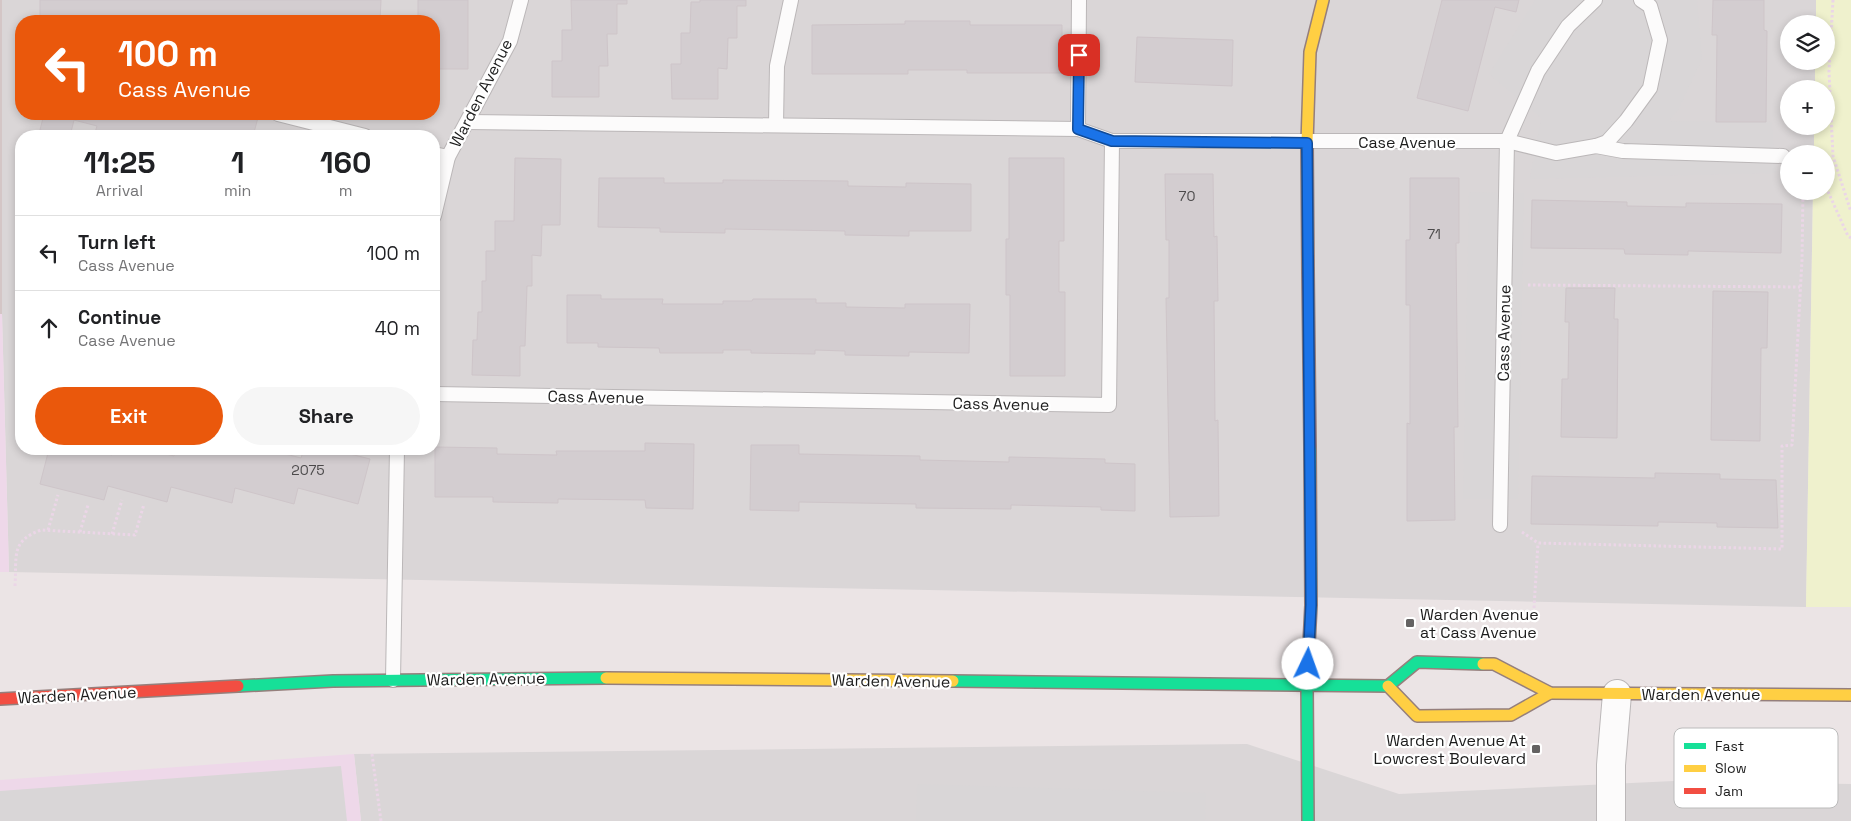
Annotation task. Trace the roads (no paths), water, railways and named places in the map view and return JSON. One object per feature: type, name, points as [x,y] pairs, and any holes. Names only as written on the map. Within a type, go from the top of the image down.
[{"type":"main road","points":[[1308,821],[1307,684],[1311,605],[1307,143],[1310,52],[1323,0]]},
{"type":"main road","name":"Warden Avenue","points":[[0,699],[322,681],[393,680],[622,678],[1388,686],[1416,662],[1494,664],[1550,693],[1851,695]]},
{"type":"main road","points":[[1388,686],[1417,716],[1511,715],[1550,693]]},
{"type":"street","points":[[1610,821],[1611,765],[1617,694]]},
{"type":"lane","name":"Warden Avenue","points":[[440,191],[448,157],[510,41],[521,0]]},
{"type":"lane","points":[[776,124],[777,66],[790,0]]},
{"type":"lane","points":[[1078,129],[1079,0]]},
{"type":"lane","name":"Cass Avenue","points":[[1500,521],[1507,141],[1538,71],[1568,26],[1595,0]]},
{"type":"lane","points":[[1507,141],[1556,153],[1596,146],[1607,142],[1626,121],[1650,88],[1660,40],[1650,6],[1641,0]]},
{"type":"lane","points":[[302,120],[341,130]]},
{"type":"lane","points":[[468,122],[776,124],[1078,129],[1112,141],[1307,143]]},
{"type":"lane","name":"Cass Avenue","points":[[440,394],[1109,405],[1112,141]]},
{"type":"lane","name":"Case Avenue","points":[[1307,143],[1507,141]]},
{"type":"lane","points":[[1596,146],[1623,151],[1780,156]]},
{"type":"lane","points":[[440,155],[448,157]]},
{"type":"lane","points":[[393,680],[397,455]]},
{"type":"place","name":"Warden Avenue at Cass Avenue","points":[[1410,623]]},
{"type":"place","name":"Warden Avenue At Lowcrest Boulevard","points":[[1536,749]]}]
